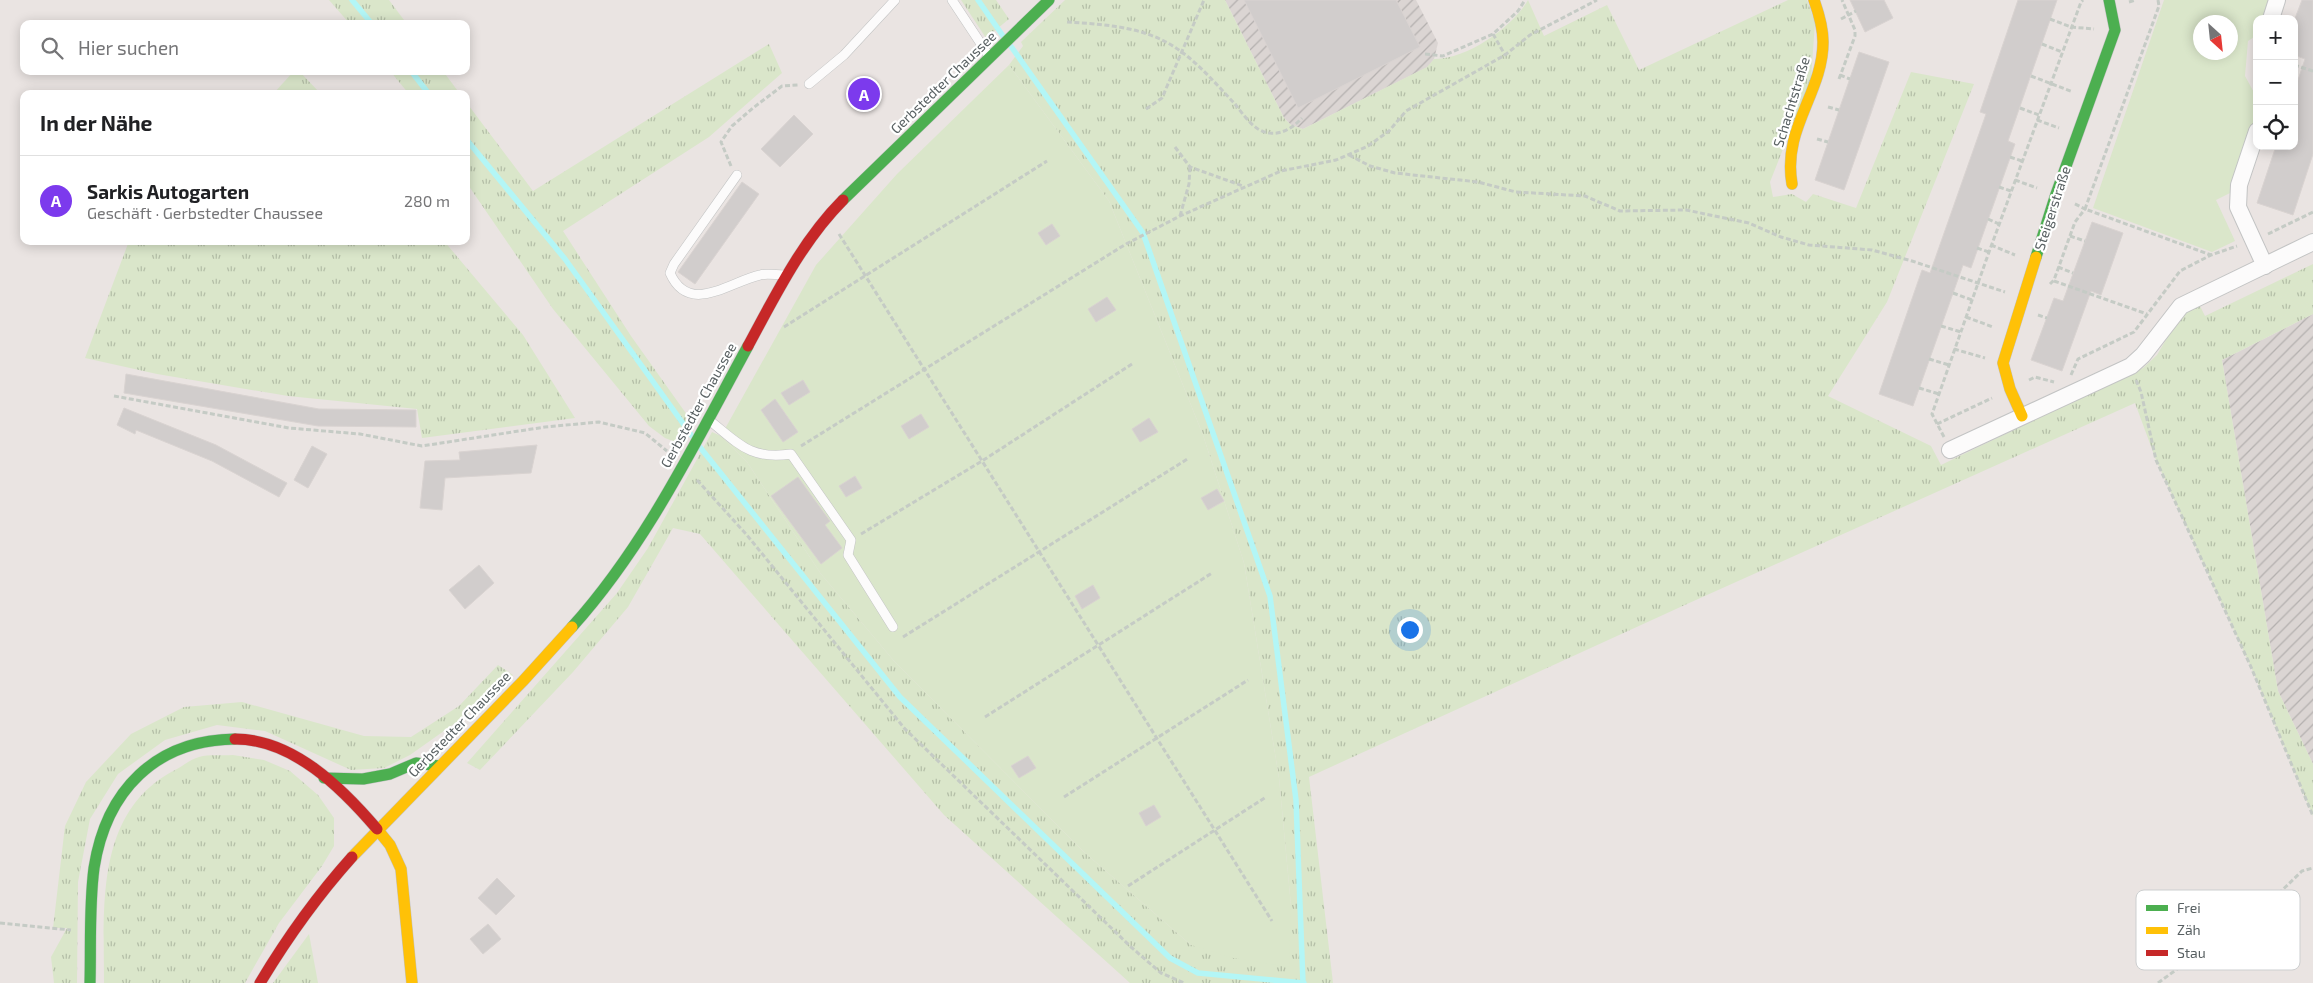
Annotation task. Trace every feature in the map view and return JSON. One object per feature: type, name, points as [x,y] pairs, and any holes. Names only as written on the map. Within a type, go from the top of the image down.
[{"type":"main road","name":"Gerbstedter Chaussee","points":[[260,983],[281,948],[331,880],[377,829],[523,681],[602,594],[642,536],[786,275],[827,216],[1049,0]]},
{"type":"main road","name":"Schachtstraße","points":[[1792,184],[1788,162],[1821,60],[1824,35],[1814,0]]},
{"type":"main road","points":[[2109,0],[2115,30]]},
{"type":"main road","name":"Steigerstraße","points":[[2003,363],[2034,263],[2115,30]]},
{"type":"main road","points":[[2003,363],[2010,389],[2022,416]]},
{"type":"main road","points":[[90,983],[94,872],[103,832],[127,786],[142,770],[162,758],[200,743],[231,738],[258,741],[278,747],[324,778],[364,813],[390,845],[401,869],[412,983]]},
{"type":"main road","points":[[324,778],[363,779],[390,774],[416,763],[439,766]]},
{"type":"street","points":[[2272,15],[2277,0]]},
{"type":"street","points":[[2253,143],[2240,181],[2238,207],[2266,266]]},
{"type":"street","points":[[1950,450],[2131,366],[2143,356],[2181,306],[2313,242]]},
{"type":"lane","points":[[809,84],[844,55],[895,0]]},
{"type":"lane","points":[[952,0],[990,57]]},
{"type":"lane","points":[[738,175],[674,264],[670,273],[676,286],[694,296],[718,291],[761,275],[786,275]]},
{"type":"lane","points":[[707,418],[747,451],[772,457],[791,454],[851,540],[848,554],[893,627]]},
{"type":"path","points":[[1146,110],[1162,98],[1194,29],[1204,0]]},
{"type":"path","points":[[1425,54],[1443,56],[1493,34],[1518,10],[1525,0]]},
{"type":"path","points":[[791,454],[812,438],[1131,242],[1180,216],[1281,171],[1336,160],[1368,146],[1389,130],[1406,111],[1505,55],[1530,36],[1598,0]]},
{"type":"path","points":[[1950,450],[1932,414],[2050,84],[2080,2],[2083,0]]},
{"type":"path","points":[[2158,0],[2159,6],[2085,209],[2211,255]]},
{"type":"path","points":[[2050,19],[2071,27],[2115,30]]},
{"type":"path","points":[[1067,22],[1106,24],[1163,40],[1182,52],[1215,83],[1258,129],[1272,133],[1284,132],[1292,128],[1302,118]]},
{"type":"path","points":[[1493,34],[1505,55]]},
{"type":"path","points":[[2042,44],[2062,52]]},
{"type":"path","points":[[2298,66],[2313,71]]},
{"type":"path","points":[[1840,75],[1850,79]]},
{"type":"path","points":[[2031,76],[2090,98]]},
{"type":"path","points":[[738,175],[726,157],[721,142],[732,126],[782,86],[809,84]]},
{"type":"path","points":[[1828,107],[1839,110]]},
{"type":"path","points":[[2020,108],[2039,115]]},
{"type":"path","points":[[1816,139],[1828,142]]},
{"type":"path","points":[[1175,147],[1190,167],[1244,187]]},
{"type":"path","points":[[1349,154],[1370,166],[1395,173],[1478,182],[1516,192],[1585,196],[1620,211],[1686,210],[1749,223],[1781,237],[1809,245],[1872,250],[1912,261],[2023,298]]},
{"type":"path","points":[[2010,156],[2022,161]]},
{"type":"path","points":[[779,335],[784,326],[1047,161]]},
{"type":"path","points":[[1180,216],[1189,184],[1190,167]]},
{"type":"path","points":[[1999,187],[2011,191]]},
{"type":"path","points":[[2067,376],[2073,374],[2078,359],[2134,332],[2180,271],[2211,255],[2254,241],[2313,212]]},
{"type":"path","points":[[827,216],[1272,921]]},
{"type":"path","points":[[1988,219],[1999,224]]},
{"type":"path","points":[[2070,236],[2085,241]]},
{"type":"path","points":[[1991,246],[2034,263]]},
{"type":"path","points":[[1978,248],[1989,252]]},
{"type":"path","points":[[2054,280],[2147,314]]},
{"type":"path","points":[[1952,294],[1972,300]]},
{"type":"path","points":[[1966,317],[2012,334]]},
{"type":"path","points":[[1941,326],[1960,332]]},
{"type":"path","points":[[1954,349],[2003,363]]},
{"type":"path","points":[[1929,358],[1949,365]]},
{"type":"path","points":[[851,540],[982,461],[1132,364]]},
{"type":"path","points":[[2131,366],[2141,392],[2156,460],[2251,667],[2313,816]]},
{"type":"path","points":[[1937,424],[2035,377],[2054,382],[2061,379]]},
{"type":"path","points":[[1919,388],[1939,394]]},
{"type":"path","points":[[114,396],[289,428],[360,434],[422,446],[545,427],[598,422],[645,433],[682,464],[746,534],[905,729],[1069,885],[1131,947],[1161,973],[1184,983]]},
{"type":"path","points":[[893,627],[901,639],[1188,458]]},
{"type":"path","points":[[985,717],[1212,574]]},
{"type":"path","points":[[1064,797],[1248,680]]},
{"type":"path","points":[[1128,886],[1266,798]]},
{"type":"path","points":[[2282,890],[2302,871],[2313,868]]},
{"type":"path","points":[[0,923],[91,932]]},
{"type":"path","points":[[2158,983],[2176,970]]},
{"type":"shaded area","points":[[1225,0],[1416,0],[1438,43],[1434,59],[1428,67],[1303,129],[1291,125],[1284,118]]},
{"type":"shaded area","points":[[2313,314],[2313,764],[2278,691],[2222,360]]},
{"type":"green space","points":[[329,0],[389,0],[404,20],[346,20]]},
{"type":"green space","points":[[961,0],[996,0],[1009,19],[986,38]]},
{"type":"green space","points":[[1065,0],[1225,0],[1284,118],[1291,125],[1303,129],[1427,67],[1434,59],[1447,58],[1474,48],[1500,31],[1521,10],[1528,0],[1544,36],[1607,5],[1639,70],[1788,0],[1807,0],[1815,23],[1811,78],[1770,182],[1773,197],[1792,194],[1806,202],[1813,194],[1856,208],[1911,72],[1974,84],[1887,302],[1828,396],[1931,446],[1941,465],[2143,368],[2157,355],[2181,314],[2200,306],[2205,316],[2313,264],[2313,314],[2222,360],[2278,691],[2313,764],[2313,816],[2251,667],[2156,460],[2135,403],[1687,604],[1309,777],[1333,983],[1130,983],[944,815],[700,534],[673,528],[628,607],[573,672],[480,770],[467,763],[617,593],[648,548],[712,432],[721,436],[747,462],[821,574],[894,661],[1084,852],[1191,945],[1291,906],[1279,778],[1244,563],[1203,435],[1109,201],[1009,65],[1023,46],[1021,42]]},
{"type":"green space","points":[[2164,0],[2274,0],[2268,15],[2253,15],[2253,38],[2248,41],[2245,76],[2253,91],[2253,126],[2232,192],[2216,200],[2235,241],[2212,252],[2093,208]]},
{"type":"green space","points":[[769,44],[782,73],[709,137],[563,231],[631,336],[690,419],[678,443],[665,438],[649,426],[553,309],[470,188],[470,107],[533,191]]},
{"type":"green space","points":[[1009,65],[1109,201],[1203,435],[1244,563],[1279,778],[1291,906],[1289,967],[1233,958],[1191,945],[1084,852],[894,661],[821,574],[747,462],[721,436],[816,265],[897,174]]},
{"type":"green space","points":[[290,75],[303,75],[317,90],[277,90]]},
{"type":"green space","points":[[393,75],[446,75],[457,90],[406,90]]},
{"type":"green space","points":[[127,245],[447,245],[523,335],[575,418],[422,438],[417,409],[288,396],[157,374],[85,358]]},
{"type":"green space","points":[[498,665],[513,675],[482,704],[410,755],[384,768],[351,770],[265,731],[217,725],[165,740],[118,774],[90,819],[78,882],[77,983],[54,983],[51,957],[67,928],[53,928],[65,826],[86,782],[131,734],[184,707],[242,702],[364,736],[411,737],[459,706]]},
{"type":"green space","points":[[233,755],[264,760],[290,771],[318,795],[334,818],[334,846],[322,866],[279,923],[245,983],[104,983],[105,893],[117,835],[130,810],[149,788],[193,759],[207,756]]},
{"type":"green space","points":[[309,934],[318,983],[273,983]]},
{"type":"building","points":[[1244,0],[1396,0],[1420,47],[1298,108]]},
{"type":"building","points":[[1850,0],[1884,0],[1893,18],[1865,32]]},
{"type":"building","points":[[2018,0],[2057,0],[2008,141],[2015,144],[1971,268],[1963,265],[1913,406],[1879,394],[1922,270],[1930,273],[1986,114],[1980,112]]},
{"type":"building","points":[[2302,0],[2313,0],[2313,154],[2293,215],[2257,203],[2275,150],[2298,150],[2298,80],[2305,59],[2298,56],[2298,15],[2296,15]]},
{"type":"building","points":[[1859,52],[1889,62],[1844,190],[1815,180]]},
{"type":"building","points":[[794,115],[813,134],[780,167],[761,149]]},
{"type":"building","points":[[742,182],[759,194],[695,284],[678,272]]},
{"type":"building","points":[[2092,222],[2123,233],[2101,295],[2091,291],[2062,371],[2031,360],[2054,298],[2063,301]]},
{"type":"building","points":[[1052,224],[1060,236],[1046,245],[1038,233]]},
{"type":"building","points":[[1107,297],[1116,310],[1096,322],[1088,309]]},
{"type":"building","points":[[126,374],[319,409],[416,410],[416,427],[318,426],[124,393]]},
{"type":"building","points":[[803,380],[810,392],[789,405],[781,393]]},
{"type":"building","points":[[775,399],[798,432],[783,442],[761,410]]},
{"type":"building","points":[[124,408],[216,445],[287,483],[279,497],[212,461],[136,430],[135,434],[117,425]]},
{"type":"building","points":[[921,414],[929,427],[909,439],[901,426]]},
{"type":"building","points":[[1149,418],[1158,432],[1140,442],[1132,429]]},
{"type":"building","points":[[537,445],[531,473],[445,478],[442,510],[420,508],[425,461],[460,460],[459,452]]},
{"type":"building","points":[[312,446],[327,454],[308,488],[294,480]]},
{"type":"building","points":[[855,476],[862,488],[846,497],[839,486]]},
{"type":"building","points":[[798,477],[830,521],[825,525],[842,548],[821,564],[771,496]]},
{"type":"building","points":[[1217,489],[1224,501],[1208,510],[1201,498]]},
{"type":"building","points":[[479,565],[494,583],[465,609],[449,590]]},
{"type":"building","points":[[1093,585],[1100,598],[1082,609],[1075,596]]},
{"type":"building","points":[[1028,756],[1036,768],[1019,778],[1011,766]]},
{"type":"building","points":[[1154,805],[1161,817],[1146,826],[1139,813]]},
{"type":"building","points":[[497,878],[515,896],[496,915],[478,898]]},
{"type":"building","points":[[488,924],[501,939],[483,954],[470,939]]},
{"type":"waterway","points":[[352,0],[369,20]]},
{"type":"waterway","points":[[978,0],[1003,36]]},
{"type":"waterway","points":[[1010,45],[1143,233],[1270,596],[1296,800],[1303,983]]},
{"type":"waterway","points":[[414,75],[426,90]]},
{"type":"waterway","points":[[470,144],[565,259],[692,436]]},
{"type":"waterway","points":[[699,446],[900,697],[1170,958],[1198,973],[1304,983]]},
{"type":"traffic: fast","points":[[843,200],[1049,0]]},
{"type":"traffic: fast","points":[[2036,257],[2056,194],[2115,30],[2109,0]]},
{"type":"traffic: fast","points":[[572,627],[599,595],[646,528],[689,456],[748,346]]},
{"type":"traffic: fast","points":[[90,983],[92,882],[100,840],[110,815],[123,794],[139,775],[158,760],[181,749],[206,742],[235,739]]},
{"type":"traffic: fast","points":[[324,778],[363,779],[390,774],[416,763],[439,766]]},
{"type":"traffic: slow","points":[[1792,184],[1790,164],[1793,145],[1797,128],[1817,78],[1821,60],[1822,31],[1814,0]]},
{"type":"traffic: slow","points":[[2022,416],[2010,389],[2003,363],[2036,257]]},
{"type":"traffic: slow","points":[[352,857],[523,681],[572,627]]},
{"type":"traffic: slow","points":[[377,829],[390,845],[401,869],[412,983]]},
{"type":"traffic: jam","points":[[748,346],[802,251],[828,216],[843,200]]},
{"type":"traffic: jam","points":[[235,739],[256,741],[277,747],[315,769],[348,798],[377,829]]},
{"type":"traffic: jam","points":[[260,983],[303,918],[352,857]]},
{"type":"place","name":"Sarkis Autogarten","points":[[864,94]]}]
